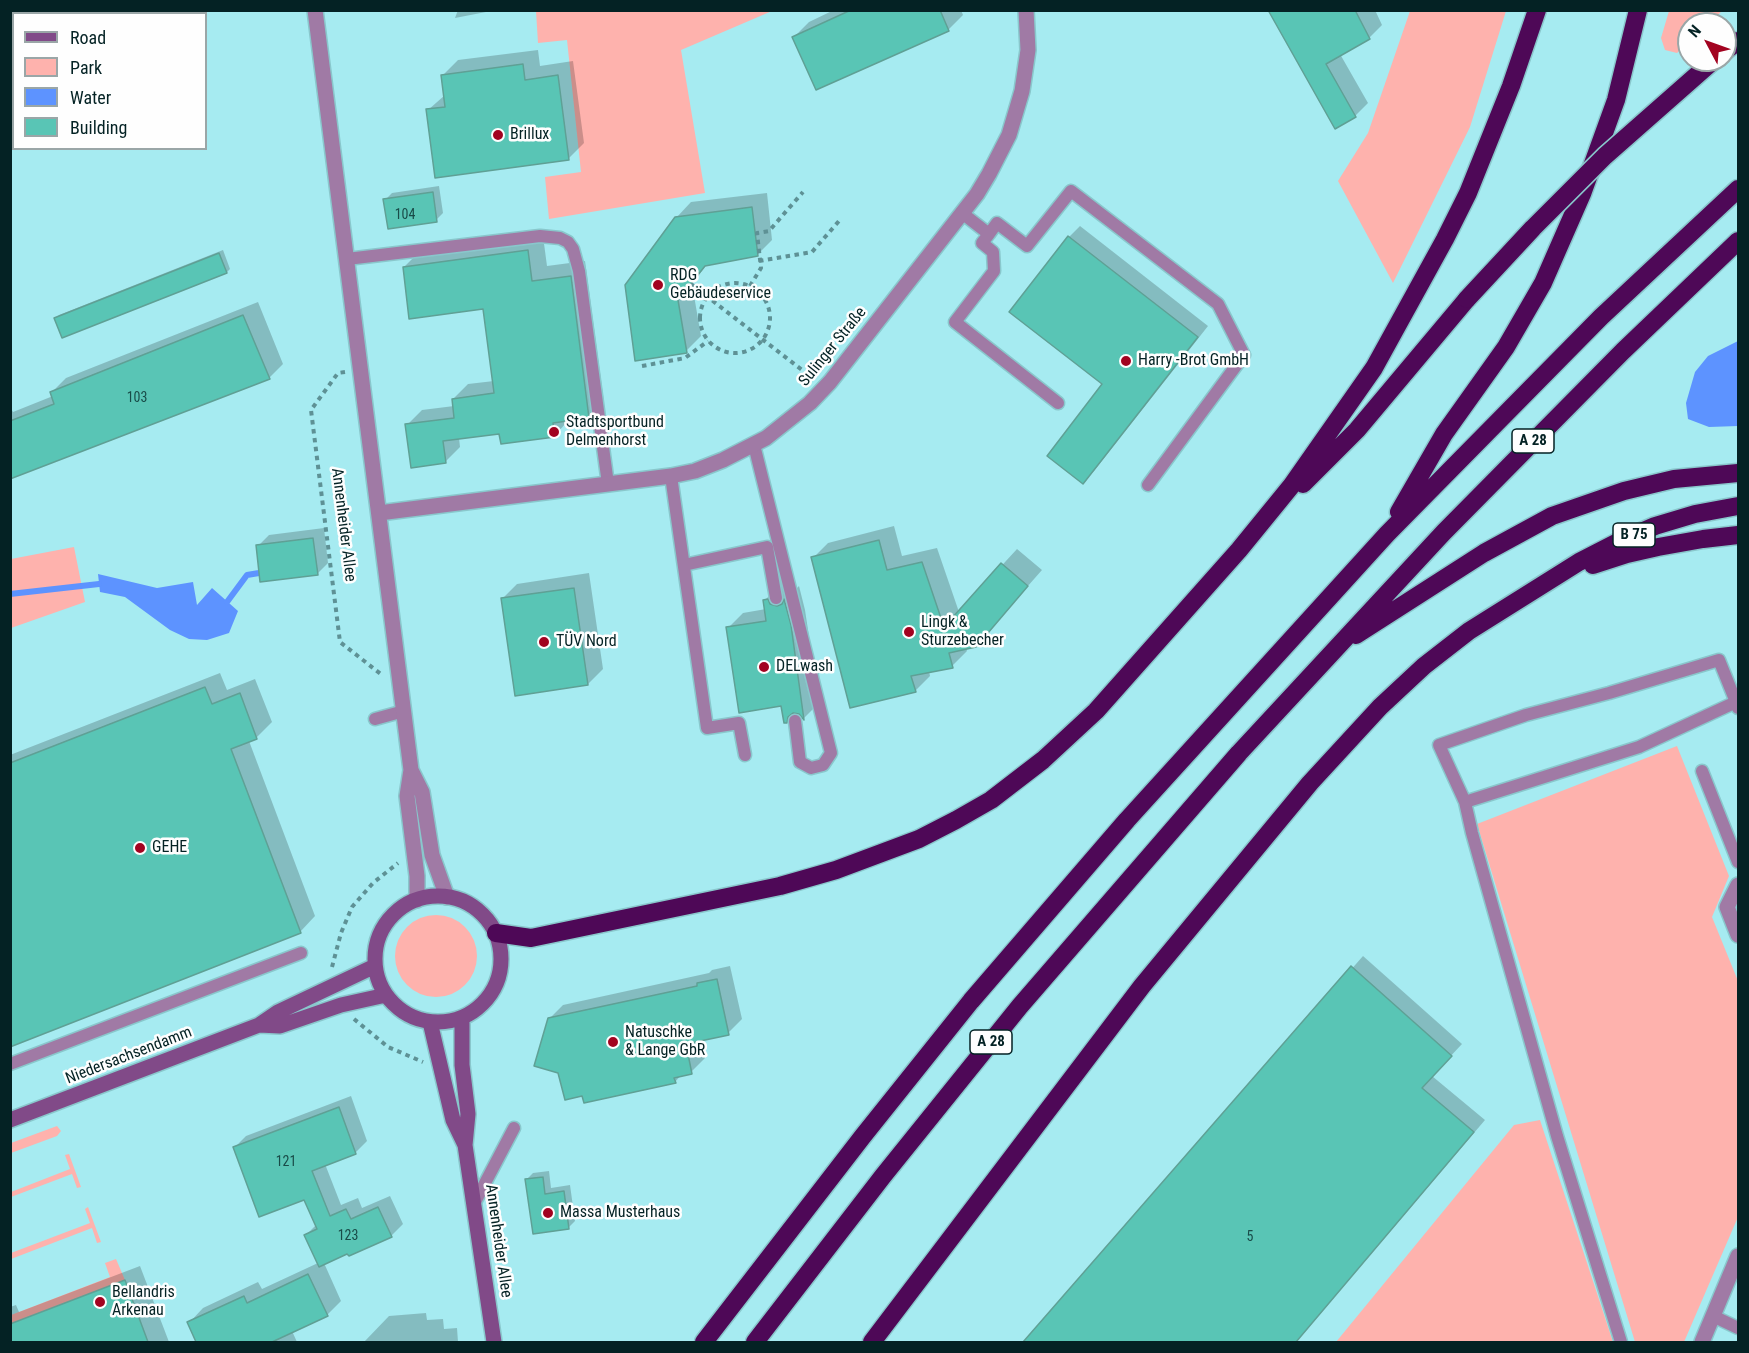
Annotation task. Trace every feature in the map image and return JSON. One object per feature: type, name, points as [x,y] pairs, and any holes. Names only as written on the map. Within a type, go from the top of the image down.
[{"type":"highway","points":[[496,933],[531,938],[780,886],[879,855],[938,830],[991,800],[1043,760],[1104,703],[1239,550],[1299,475],[1374,368],[1445,239],[1485,152],[1511,86],[1536,10]]},
{"type":"highway","points":[[1387,534],[1444,434],[1506,347],[1543,283],[1582,194],[1616,100],[1638,10]]},
{"type":"highway","points":[[1239,550],[1357,430],[1467,299],[1533,228],[1605,156],[1700,72]]},
{"type":"highway","name":"A 28","points":[[704,1342],[863,1136],[971,1001],[1128,820],[1387,534],[1601,317],[1738,189]]},
{"type":"highway","name":"A 28","points":[[755,1342],[883,1176],[1020,1006],[1239,753],[1444,532],[1590,384],[1738,241]]},
{"type":"highway","points":[[1334,649],[1484,553],[1552,516],[1624,491],[1674,479],[1738,473]]},
{"type":"highway","name":"B 75","points":[[1538,587],[1579,562],[1656,526],[1695,514],[1738,506]]},
{"type":"highway","points":[[872,1342],[1142,986],[1310,783],[1380,707],[1424,666],[1469,632],[1538,587],[1627,554],[1703,538],[1738,535]]},
{"type":"main road","points":[[431,896],[447,897],[467,903],[484,915],[496,933],[501,965],[497,981],[490,995],[477,1009],[462,1018],[446,1022],[430,1022],[406,1013],[386,995],[379,981],[375,966],[379,938],[385,925],[394,914],[417,900],[431,896]]},
{"type":"main road","name":"Niedersachsendamm","points":[[10,1120],[259,1025],[278,1012],[375,966]]},
{"type":"main road","name":"Niedersachsendamm","points":[[259,1025],[280,1026],[341,1005],[386,995]]},
{"type":"main road","name":"Annenheider Allee","points":[[462,1018],[462,1065],[468,1114],[465,1145],[494,1342]]},
{"type":"main road","name":"Annenheider Allee","points":[[430,1022],[443,1068],[453,1120],[465,1145]]},
{"type":"street","points":[[315,10],[411,770],[407,796],[417,876],[417,900]]},
{"type":"street","name":"Sulinger Straße","points":[[379,513],[671,476],[695,471],[766,438],[825,388],[962,213],[989,174],[1016,117],[1028,50],[1026,10]]},
{"type":"street","points":[[411,770],[422,792],[432,855],[447,897]]},
{"type":"street","points":[[1738,885],[1726,907],[1738,934]]},
{"type":"street","points":[[1701,1342],[1738,1256]]},
{"type":"lane","points":[[1058,403],[955,322],[994,271],[993,252],[982,243],[997,223],[1027,246],[1071,191],[1218,304],[1244,355],[1148,484]]},
{"type":"lane","points":[[962,213],[988,234]]},
{"type":"lane","points":[[347,259],[540,236],[560,238],[568,242],[573,249],[579,271],[608,484]]},
{"type":"lane","points":[[754,445],[831,753],[823,765],[811,768],[800,762],[795,721]]},
{"type":"lane","points":[[671,476],[707,728],[739,723],[744,755]]},
{"type":"lane","points":[[684,565],[767,547],[776,598]]},
{"type":"lane","points":[[1465,802],[1639,747],[1738,704],[1719,660],[1526,715],[1439,745],[1465,802],[1554,1125],[1621,1342]]},
{"type":"lane","points":[[375,719],[404,711]]},
{"type":"lane","points":[[1702,771],[1738,862]]},
{"type":"lane","points":[[10,1064],[301,953]]},
{"type":"lane","points":[[474,1204],[513,1128]]},
{"type":"lane","points":[[1713,1316],[1738,1328]]},
{"type":"path","points":[[750,286],[761,268],[757,233],[769,231],[803,192]]},
{"type":"path","points":[[759,261],[812,252],[839,221]]},
{"type":"path","points":[[732,283],[750,286],[764,298],[770,312],[769,326],[763,340],[747,351],[734,353],[721,351],[708,341],[701,330],[699,317],[706,296],[717,287],[732,283]]},
{"type":"path","points":[[691,284],[825,388]]},
{"type":"path","points":[[642,366],[685,358],[708,341]]},
{"type":"path","name":"Annenheider Allee","points":[[361,370],[338,373],[311,410],[334,596],[340,642],[383,676],[400,676]]},
{"type":"path","points":[[334,986],[332,966],[341,933],[352,907],[373,883],[402,861],[414,855]]},
{"type":"path","points":[[341,1005],[359,1025],[388,1047],[443,1068]]},
{"type":"green space","points":[[11,10],[118,10],[119,12],[12,12],[11,142]]},
{"type":"green space","points":[[1669,10],[1722,11],[1677,12],[1677,53],[1665,50],[1661,38]]},
{"type":"green space","points":[[536,11],[772,11],[681,50],[705,193],[549,219],[545,177],[581,172],[567,40],[538,43]]},
{"type":"green space","points":[[1410,11],[1506,11],[1470,127],[1393,283],[1338,181],[1368,133]]},
{"type":"green space","points":[[74,547],[85,602],[11,628],[11,559]]},
{"type":"green space","points":[[1677,746],[1729,876],[1712,917],[1738,981],[1738,1217],[1684,1342],[1635,1342],[1477,824]]},
{"type":"green space","points":[[428,915],[444,915],[459,922],[470,933],[477,948],[474,972],[465,985],[444,997],[428,997],[413,990],[402,979],[395,964],[395,948],[402,933],[413,922]]},
{"type":"green space","points":[[1540,1120],[1613,1342],[1336,1342],[1514,1125]]},
{"type":"green space","points":[[57,1126],[61,1131],[57,1136],[11,1153],[11,1143]]},
{"type":"green space","points":[[69,1154],[81,1187],[77,1188],[72,1174],[11,1197],[11,1192],[70,1169],[65,1155]]},
{"type":"green space","points":[[88,1207],[101,1242],[97,1243],[92,1228],[11,1259],[11,1253],[90,1223],[85,1209]]},
{"type":"green space","points":[[116,1259],[125,1280],[11,1324],[11,1315],[110,1277],[105,1263]]},
{"type":"water","points":[[1738,341],[1738,426],[1709,427],[1688,419],[1686,403],[1695,372],[1708,356]]},
{"type":"water","points":[[98,574],[157,588],[193,582],[197,605],[212,588],[238,611],[229,633],[207,640],[189,639],[170,630],[125,597],[100,592]]},
{"type":"building","points":[[851,10],[940,10],[949,31],[816,90],[792,37]]},
{"type":"building","points":[[1268,10],[1355,10],[1370,39],[1326,64],[1356,117],[1335,129]]},
{"type":"building","name":"Brillux","points":[[523,64],[525,80],[558,75],[569,160],[435,178],[426,109],[445,107],[441,75]]},
{"type":"building","points":[[433,192],[437,222],[388,229],[383,199]]},
{"type":"building","name":"RDG Gebäudeservice","points":[[752,207],[758,256],[705,266],[678,300],[687,353],[635,361],[625,285],[675,217]]},
{"type":"building","name":"Harry -Brot GmbH","points":[[1068,236],[1198,337],[1083,484],[1047,456],[1102,384],[1009,312]]},
{"type":"building","points":[[528,250],[532,281],[571,276],[589,418],[553,423],[555,437],[501,444],[499,434],[443,441],[446,463],[411,468],[405,424],[454,418],[452,399],[494,393],[483,309],[409,319],[403,267]]},
{"type":"building","points":[[219,253],[227,273],[62,338],[54,318]]},
{"type":"building","points":[[243,315],[270,379],[10,479],[10,421],[54,404],[50,392]]},
{"type":"building","points":[[313,538],[318,575],[260,582],[256,545]]},
{"type":"building","name":"Lingk & Sturzebecher","points":[[879,540],[887,570],[922,562],[944,627],[1001,563],[1028,586],[976,647],[949,653],[953,668],[911,676],[916,692],[850,708],[811,557]]},
{"type":"building","name":"TÜV Nord","points":[[574,588],[588,685],[515,696],[501,598]]},
{"type":"building","name":"DELwash","points":[[768,599],[770,604],[777,606],[782,604],[784,599],[791,625],[804,720],[799,714],[793,713],[788,717],[787,723],[784,723],[781,706],[739,713],[726,627],[766,621],[763,600]]},
{"type":"building","name":"GEHE","points":[[205,687],[212,704],[240,693],[257,739],[231,749],[301,933],[10,1047],[10,763]]},
{"type":"building","points":[[1351,966],[1452,1056],[1422,1088],[1474,1132],[1296,1342],[1023,1342]]},
{"type":"building","name":"Natuschke & Lange GbR","points":[[717,979],[729,1035],[686,1044],[692,1074],[674,1078],[676,1083],[584,1103],[582,1096],[565,1100],[558,1073],[534,1066],[548,1018],[697,986],[697,983]]},
{"type":"building","points":[[339,1107],[356,1154],[312,1171],[330,1216],[346,1209],[351,1219],[378,1207],[392,1237],[319,1267],[304,1235],[317,1229],[304,1200],[259,1217],[233,1147]]},
{"type":"building","name":"Massa Musterhaus","points":[[543,1177],[545,1194],[564,1191],[569,1229],[533,1234],[525,1179]]},
{"type":"building","points":[[308,1274],[328,1316],[272,1342],[196,1342],[187,1322],[244,1296],[247,1303]]},
{"type":"building","name":"Bellandris Arkenau","points":[[125,1280],[148,1342],[10,1342],[10,1324]]},
{"type":"waterway","points":[[227,602],[247,575],[259,573]]},
{"type":"waterway","points":[[10,594],[99,584]]},
{"type":"place","name":"Brillux","points":[[498,135]]},
{"type":"place","name":"RDG Gebäudeservice","points":[[658,285]]},
{"type":"place","name":"Harry -Brot GmbH","points":[[1126,361]]},
{"type":"place","name":"Stadtsportbund Delmenhorst","points":[[554,432]]},
{"type":"place","name":"Lingk & Sturzebecher","points":[[909,632]]},
{"type":"place","name":"TÜV Nord","points":[[544,642]]},
{"type":"place","name":"DELwash","points":[[764,667]]},
{"type":"place","name":"GEHE","points":[[140,848]]},
{"type":"place","name":"Natuschke & Lange GbR","points":[[613,1042]]},
{"type":"place","name":"Massa Musterhaus","points":[[548,1213]]},
{"type":"place","name":"Bellandris Arkenau","points":[[100,1302]]}]
